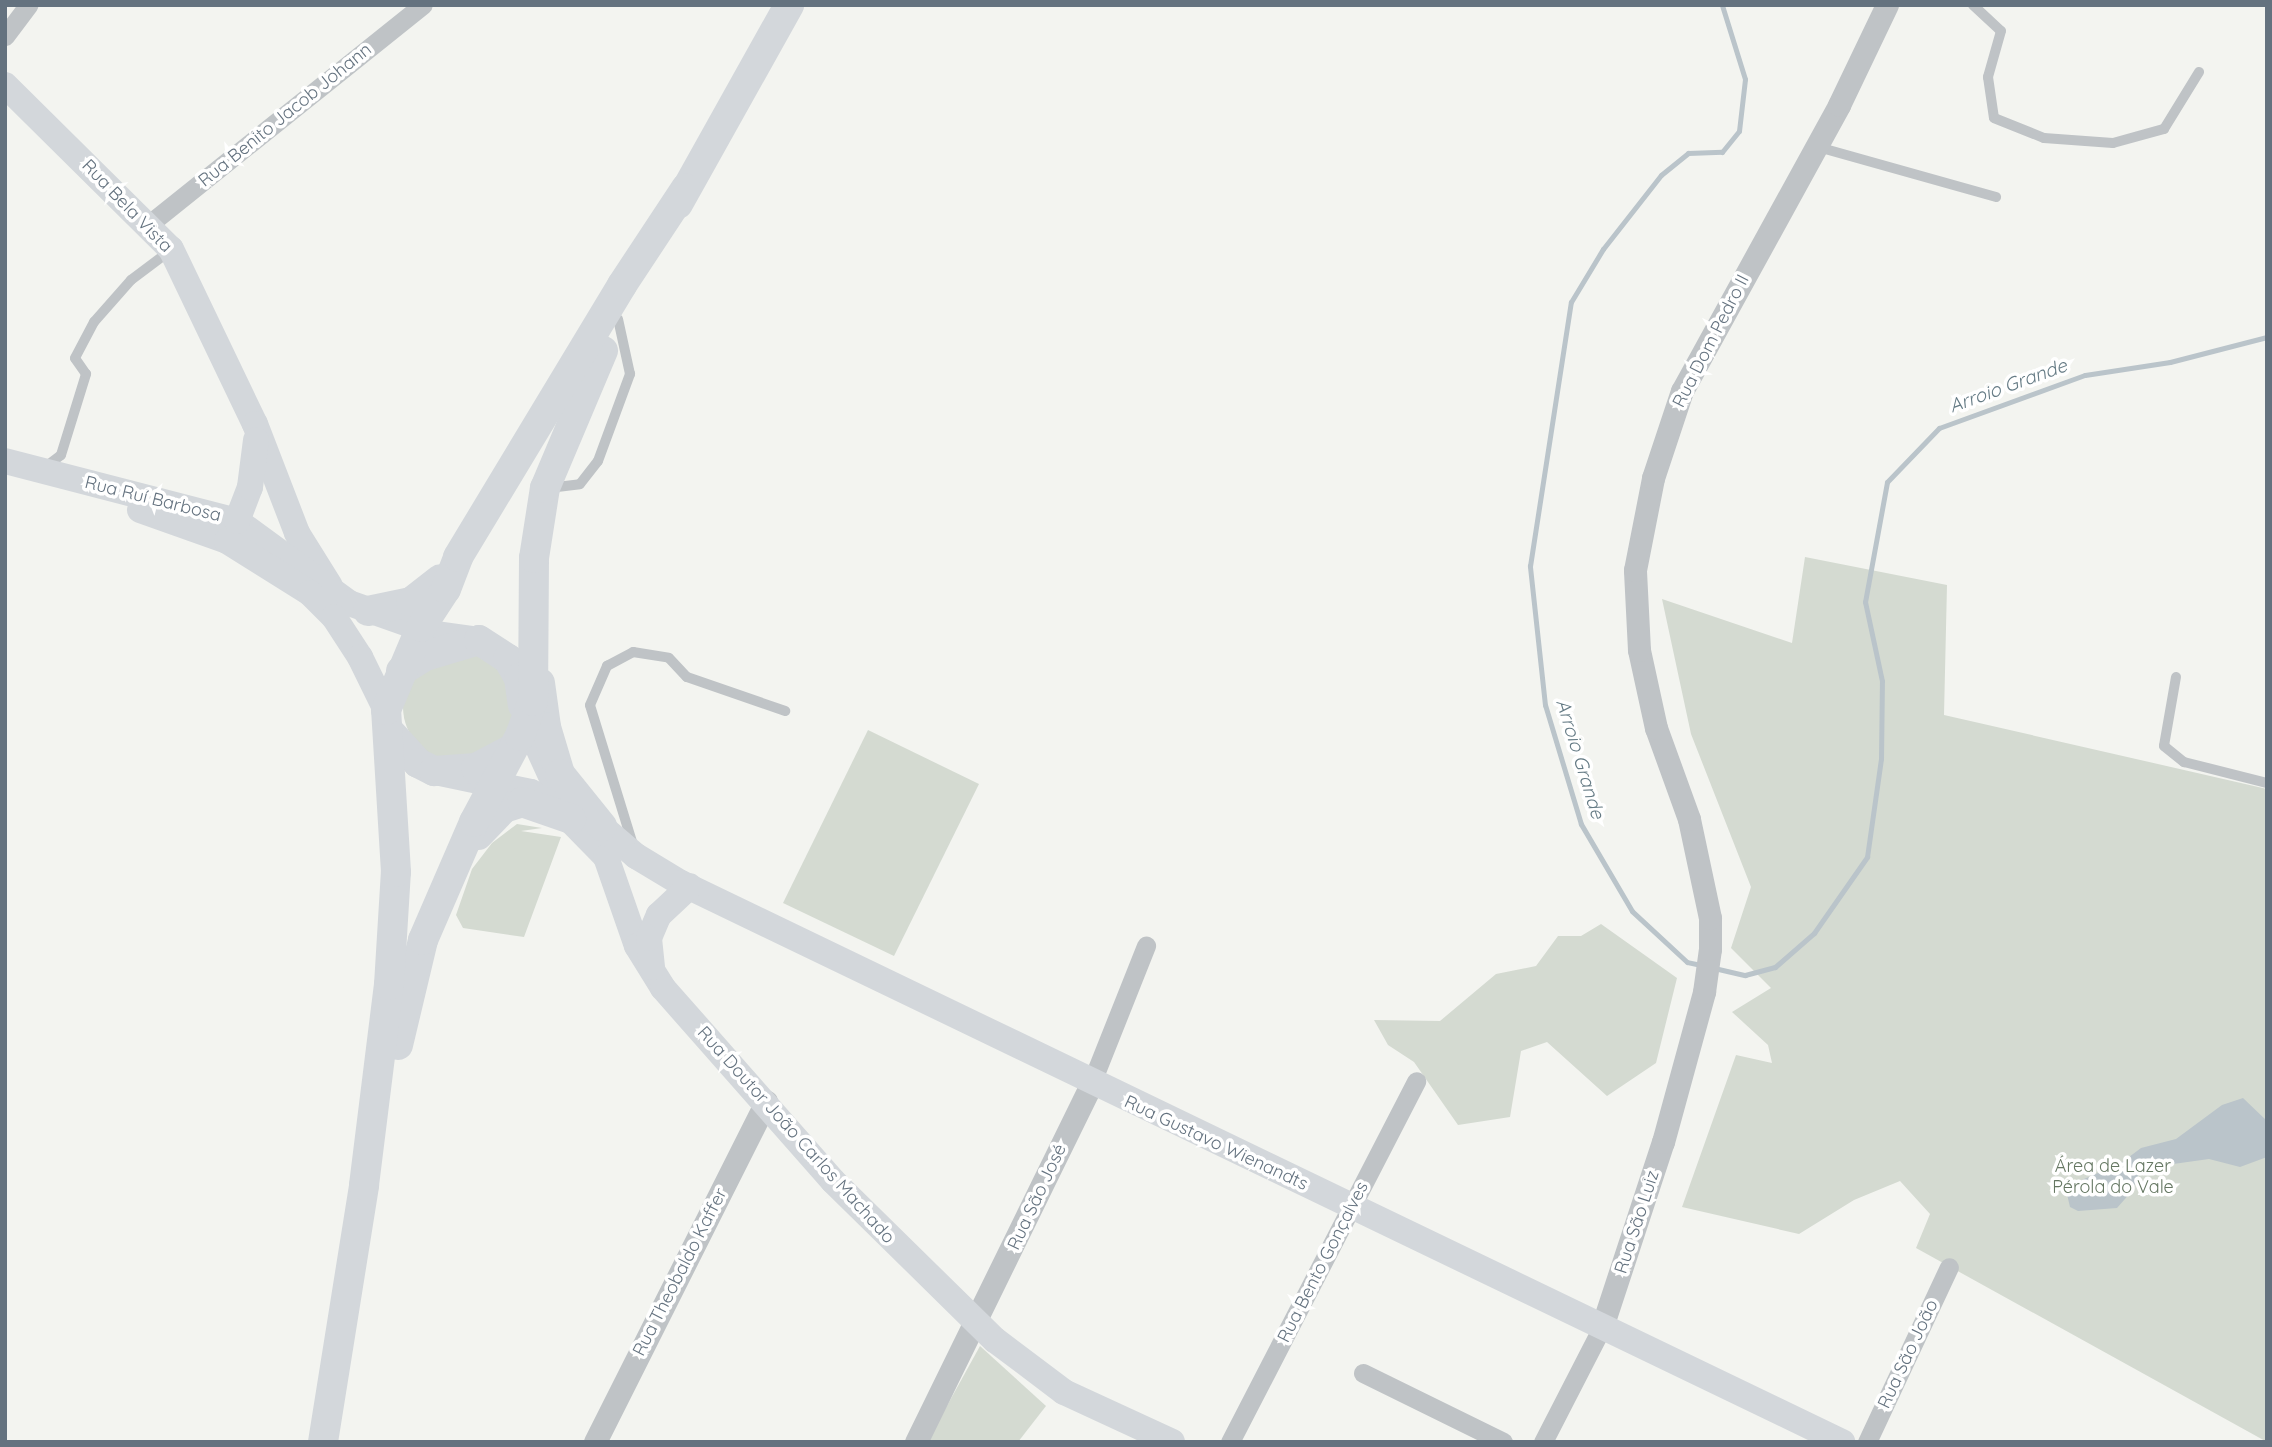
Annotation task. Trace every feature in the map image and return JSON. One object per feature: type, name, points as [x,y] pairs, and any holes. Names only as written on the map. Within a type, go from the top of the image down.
[{"type":"main road","points":[[364,1185],[423,940],[533,701],[531,607],[545,488],[618,319],[686,188],[789,5]]},
{"type":"main road","name":"Rua Bela Vista","points":[[5,85],[172,249],[255,424],[319,593]]},
{"type":"main road","points":[[323,1442],[364,1185],[389,985],[396,872],[387,720],[401,671],[421,627],[446,589],[458,557],[622,285],[686,188]]},
{"type":"main road","name":"Rua Bela Vista","points":[[237,521],[256,460],[255,424]]},
{"type":"main road","name":"Rua Ruí Barbosa","points":[[5,461],[227,541],[319,593]]},
{"type":"main road","name":"Rua Ruí Barbosa","points":[[40,472],[237,521]]},
{"type":"main road","points":[[237,521],[246,538],[319,593],[360,657],[387,720],[418,763],[433,771],[531,792],[588,828]]},
{"type":"main road","points":[[368,611],[411,603],[458,557]]},
{"type":"main road","points":[[319,593],[437,634],[479,640],[508,659],[519,678],[525,719],[551,779],[588,828]]},
{"type":"main road","points":[[531,607],[552,754],[588,828]]},
{"type":"main road","points":[[401,671],[433,653],[479,640]]},
{"type":"main road","points":[[433,771],[477,768],[510,750]]},
{"type":"main road","points":[[453,870],[504,808],[522,802],[588,828]]},
{"type":"main road","name":"Rua Gustavo Wienandts","points":[[588,828],[690,886],[1091,1084],[1842,1442]]},
{"type":"main road","name":"Rua Doutor João Carlos Machado","points":[[588,828],[606,857],[629,926],[652,971],[833,1181],[976,1325],[1064,1392],[1172,1442]]},
{"type":"main road","points":[[652,971],[649,938],[659,915],[690,886]]},
{"type":"street","points":[[5,36],[28,5]]},
{"type":"street","name":"Rua Benito Jacob Johann","points":[[148,225],[423,5]]},
{"type":"street","name":"Rua Dom Pedro II","points":[[1704,992],[1710,949],[1710,918],[1689,819],[1656,728],[1639,650],[1635,570],[1653,478],[1682,391],[1887,5]]},
{"type":"street","name":"Rua São José","points":[[916,1442],[976,1325],[1091,1084],[1146,946]]},
{"type":"street","name":"Rua São Luiz","points":[[1543,1442],[1602,1327],[1664,1142],[1704,992]]},
{"type":"street","name":"Rua Bento Gonçalves","points":[[1230,1442],[1416,1082]]},
{"type":"street","name":"Rua Theobaldo Kaffer","points":[[595,1442],[766,1102]]},
{"type":"street","name":"Rua São João","points":[[1867,1442],[1949,1267]]},
{"type":"street","points":[[1363,1373],[1503,1442]]},
{"type":"lane","points":[[1973,5],[2001,31],[1988,77],[1994,118],[2044,138],[2113,143],[2164,129],[2199,72]]},
{"type":"lane","points":[[1814,146],[1996,197]]},
{"type":"lane","points":[[40,472],[61,455],[86,374],[75,358],[94,321],[131,280],[172,249]]},
{"type":"lane","points":[[545,488],[580,484],[598,461],[630,374],[618,319]]},
{"type":"lane","points":[[636,856],[590,705],[607,666],[633,652],[669,658],[687,677],[785,711]]},
{"type":"lane","points":[[2176,677],[2164,746],[2184,762],[2267,783]]},
{"type":"green space","name":"Área de Lazer Pérola do Vale","points":[[1805,557],[1947,585],[1944,715],[2267,789],[2267,1442],[1916,1248],[1930,1214],[1900,1181],[1854,1200],[1799,1234],[1682,1207],[1736,1055],[1772,1063],[1768,1045],[1732,1012],[1771,988],[1731,948],[1751,887],[1691,734],[1662,599],[1792,643]]},
{"type":"green space","points":[[458,652],[479,657],[497,668],[508,686],[513,707],[508,728],[497,746],[479,757],[458,762],[437,757],[419,746],[408,728],[403,707],[408,686],[419,668],[437,657]]},
{"type":"green space","points":[[868,730],[979,784],[894,956],[783,903]]},
{"type":"green space","points":[[517,824],[542,828],[521,831],[561,837],[524,937],[463,928],[456,915],[472,869],[492,843]]},
{"type":"green space","points":[[1601,924],[1677,978],[1656,1063],[1607,1096],[1547,1042],[1521,1051],[1510,1117],[1458,1125],[1414,1062],[1388,1045],[1374,1020],[1440,1021],[1496,974],[1536,966],[1558,936],[1581,936]]},
{"type":"green space","points":[[980,1346],[1046,1406],[1018,1442],[927,1442]]},
{"type":"shaded area","points":[[2243,1098],[2267,1121],[2267,1157],[2240,1167],[2209,1159],[2166,1165],[2144,1161],[2132,1191],[2117,1208],[2078,1211],[2070,1207],[2066,1190],[2077,1182],[2121,1163],[2141,1148],[2176,1139],[2222,1105]]},
{"type":"waterway","name":"Arroio Grande","points":[[1701,965],[1687,962],[1632,911],[1581,824],[1545,705],[1530,566],[1571,302],[1603,249],[1661,175],[1688,153],[1722,152],[1739,131],[1745,79],[1722,5]]},
{"type":"waterway","name":"Arroio Grande","points":[[1714,968],[1745,975],[1775,967],[1814,933],[1867,857],[1881,759],[1882,681],[1865,602],[1887,482],[1939,428],[2085,375],[2170,362],[2267,337]]}]
